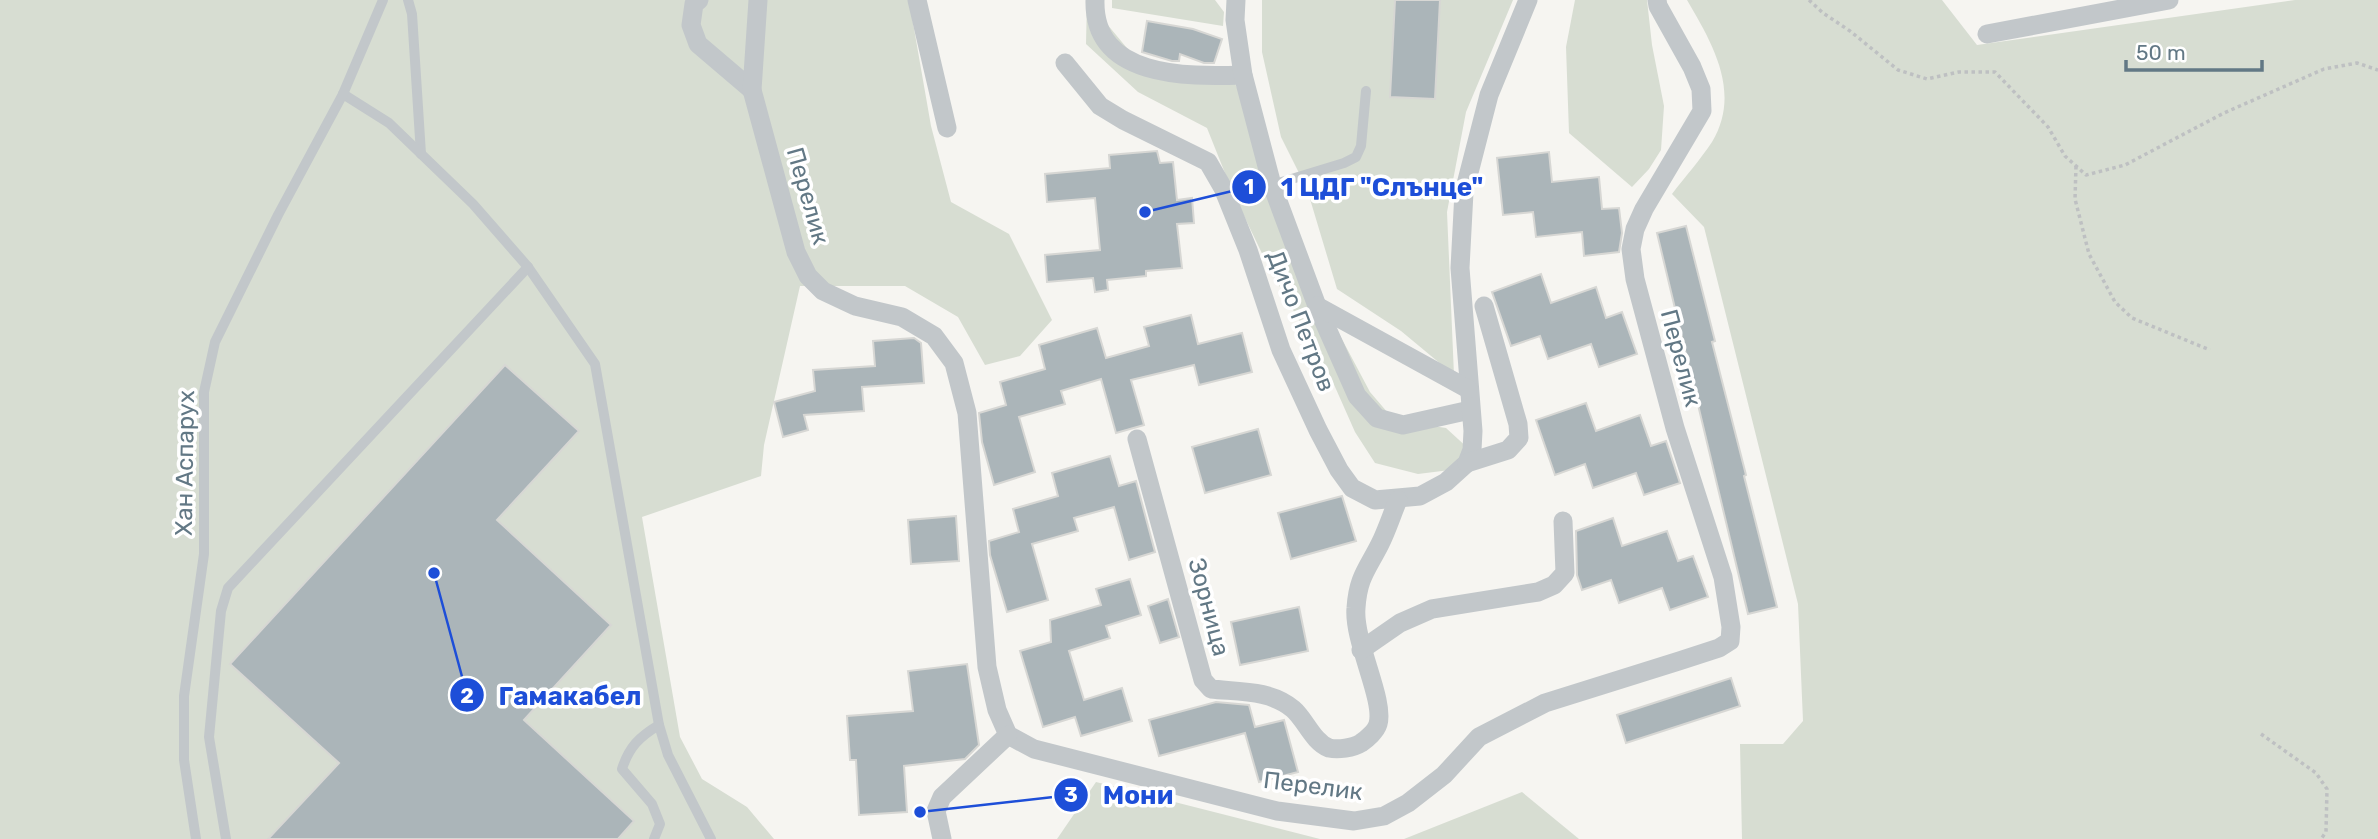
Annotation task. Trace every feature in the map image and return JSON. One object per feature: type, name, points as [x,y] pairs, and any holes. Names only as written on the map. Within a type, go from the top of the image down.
[{"type":"street","points":[[699,0],[694,4],[691,25],[698,44],[752,90]]},
{"type":"street","name":"Перелик","points":[[758,0],[752,90],[796,252],[808,276],[823,291],[855,306],[902,317],[934,336],[954,363],[967,413],[987,667],[998,710],[1008,735],[1034,749],[1277,811],[1354,821],[1384,816],[1408,803],[1444,775],[1479,737],[1545,702],[1679,662],[1718,648],[1730,640],[1731,627],[1723,576],[1675,428],[1634,279],[1632,249],[1635,229],[1702,111],[1701,89],[1657,0]]},
{"type":"street","points":[[917,0],[947,128]]},
{"type":"street","points":[[1094,0],[1099,28],[1119,56],[1148,69],[1214,76],[1243,75]]},
{"type":"street","name":"Дичо Петров","points":[[1236,0],[1235,20],[1243,75],[1272,186],[1317,306],[1357,396],[1377,418],[1403,425],[1470,410]]},
{"type":"street","points":[[1466,463],[1472,450],[1460,268],[1464,192],[1489,95],[1528,0]]},
{"type":"street","points":[[1987,34],[2169,0]]},
{"type":"street","name":"Дичо Петров","points":[[1065,63],[1100,106],[1208,162],[1233,213],[1281,350],[1339,470],[1352,488],[1375,500],[1420,496],[1447,482],[1466,463]]},
{"type":"street","points":[[1317,306],[1468,389]]},
{"type":"street","points":[[1466,463],[1508,450],[1519,438],[1518,424],[1484,306]]},
{"type":"street","name":"Зорница","points":[[1137,439],[1203,680],[1211,689],[1266,694],[1277,698],[1294,709],[1329,748],[1358,745],[1378,724],[1378,704],[1362,650],[1355,612],[1360,579],[1380,544],[1398,499]]},
{"type":"street","points":[[1362,650],[1400,623],[1432,609],[1538,592],[1554,585],[1565,573],[1563,521]]},
{"type":"street","points":[[942,839],[936,811],[942,797],[1008,735]]},
{"type":"lane","name":"Хан Аспарух","points":[[197,839],[184,760],[184,696],[204,554],[204,392],[215,342],[278,215],[343,94],[383,0]]},
{"type":"lane","points":[[408,0],[412,14],[422,154]]},
{"type":"lane","points":[[1272,186],[1356,157],[1361,146],[1366,91]]},
{"type":"lane","points":[[343,94],[390,123],[472,204],[528,267],[595,364],[659,725],[668,755],[711,839]]},
{"type":"lane","points":[[226,839],[209,737],[221,611],[228,588],[528,267]]},
{"type":"lane","points":[[654,839],[660,824],[652,804],[621,769],[627,752],[640,736],[659,725]]},
{"type":"path","points":[[1809,0],[1823,13],[1850,30],[1898,71],[1927,79],[1959,72],[1995,72],[2048,127],[2065,156],[2086,175],[2125,165],[2224,113],[2324,69],[2357,63],[2378,70]]},
{"type":"path","points":[[2076,166],[2076,199],[2089,254],[2115,302],[2132,318],[2210,351]]},
{"type":"path","points":[[2261,734],[2316,773],[2327,789],[2326,832],[2321,839]]},
{"type":"shaded area","points":[[0,0],[909,0],[931,126],[951,202],[1009,234],[1052,320],[1020,356],[985,365],[958,317],[905,286],[800,286],[764,445],[761,476],[642,517],[680,737],[702,779],[747,807],[774,839],[0,839]]},
{"type":"shaded area","points":[[1087,0],[1141,65],[1235,84],[1257,123],[1327,311],[1370,392],[1394,420],[1446,428],[1470,450],[1450,470],[1418,474],[1375,463],[1355,432],[1328,371],[1269,268],[1233,193],[1207,128],[1138,92],[1086,44]]},
{"type":"shaded area","points":[[1112,0],[1215,0],[1224,12],[1223,26],[1112,8]]},
{"type":"shaded area","points":[[1262,0],[1513,0],[1466,112],[1447,212],[1454,375],[1401,331],[1337,289],[1307,189],[1281,137],[1262,52]]},
{"type":"shaded area","points":[[1575,0],[1647,0],[1652,45],[1664,106],[1661,150],[1649,169],[1632,187],[1569,133],[1566,47]]},
{"type":"shaded area","points":[[1687,0],[1942,0],[1977,45],[2295,0],[2378,0],[2378,839],[1742,839],[1740,744],[1783,744],[1803,721],[1798,604],[1704,227],[1672,194],[1712,142],[1721,123],[1724,105],[1720,68],[1706,33]]},
{"type":"shaded area","points":[[1096,782],[1320,839],[1057,839]]},
{"type":"shaded area","points":[[1522,792],[1579,839],[1404,839]]},
{"type":"building","points":[[1395,0],[1440,0],[1435,99],[1390,97]]},
{"type":"building","points":[[1147,21],[1193,29],[1222,39],[1214,63],[1204,63],[1180,54],[1179,61],[1172,61],[1142,52]]},
{"type":"building","points":[[1157,151],[1160,163],[1173,162],[1177,200],[1192,198],[1194,223],[1177,224],[1182,268],[1146,271],[1146,276],[1107,280],[1108,290],[1095,292],[1093,278],[1047,282],[1045,255],[1100,250],[1095,198],[1047,202],[1045,174],[1110,168],[1109,155]]},
{"type":"building","points":[[1549,152],[1552,182],[1599,177],[1602,209],[1619,208],[1622,233],[1619,252],[1584,256],[1582,232],[1536,237],[1533,212],[1503,215],[1497,158]]},
{"type":"building","points":[[1686,226],[1777,607],[1748,614],[1657,233]]},
{"type":"building","points":[[1541,274],[1551,303],[1596,287],[1606,318],[1622,312],[1637,354],[1599,367],[1591,344],[1548,359],[1540,336],[1511,346],[1492,292]]},
{"type":"building","points":[[1191,315],[1198,344],[1242,333],[1252,372],[1199,385],[1194,365],[1131,380],[1144,425],[1116,433],[1101,379],[1061,391],[1065,404],[1019,417],[1035,472],[994,485],[982,442],[979,413],[1006,405],[1000,382],[1045,369],[1039,345],[1097,328],[1106,358],[1149,346],[1144,327]]},
{"type":"building","points":[[914,338],[921,343],[924,383],[862,387],[864,411],[804,415],[808,430],[783,437],[774,402],[815,391],[813,370],[875,366],[873,341]]},
{"type":"building","points":[[505,365],[579,431],[497,520],[611,625],[524,720],[634,821],[618,839],[268,839],[339,763],[230,664]]},
{"type":"building","points":[[1586,403],[1596,431],[1640,415],[1651,446],[1666,441],[1680,483],[1644,495],[1636,473],[1593,488],[1585,464],[1555,475],[1536,420]]},
{"type":"building","points":[[1258,429],[1271,475],[1205,493],[1192,447]]},
{"type":"building","points":[[1110,456],[1119,486],[1136,481],[1155,552],[1129,560],[1114,507],[1074,518],[1078,531],[1032,544],[1048,600],[1007,612],[990,555],[989,541],[1019,532],[1013,509],[1058,496],[1052,473]]},
{"type":"building","points":[[1342,496],[1356,541],[1291,559],[1278,513]]},
{"type":"building","points":[[956,516],[959,561],[911,564],[908,520]]},
{"type":"building","points":[[1613,518],[1622,546],[1667,531],[1678,561],[1693,556],[1708,597],[1670,610],[1662,588],[1619,603],[1611,580],[1582,590],[1577,575],[1576,531]]},
{"type":"building","points":[[1130,579],[1141,615],[1106,626],[1110,638],[1069,651],[1084,700],[1122,688],[1132,721],[1081,736],[1075,717],[1043,727],[1020,651],[1051,642],[1050,620],[1101,605],[1096,589]]},
{"type":"building","points":[[1168,599],[1179,637],[1160,643],[1148,606]]},
{"type":"building","points":[[1299,607],[1308,651],[1240,665],[1231,622]]},
{"type":"building","points":[[967,664],[979,745],[965,759],[904,766],[907,812],[859,815],[856,760],[850,760],[847,716],[913,711],[908,671]]},
{"type":"building","points":[[1731,678],[1740,706],[1626,743],[1617,715]]},
{"type":"building","points":[[1216,702],[1249,705],[1255,727],[1284,720],[1298,772],[1259,782],[1245,733],[1159,756],[1149,720]]},
{"type":"place","name":"1 ЦДГ \"Слънце\"","points":[[1145,212]]},
{"type":"place","name":"Гамакабел","points":[[434,573]]},
{"type":"place","name":"Мони","points":[[920,812]]}]
